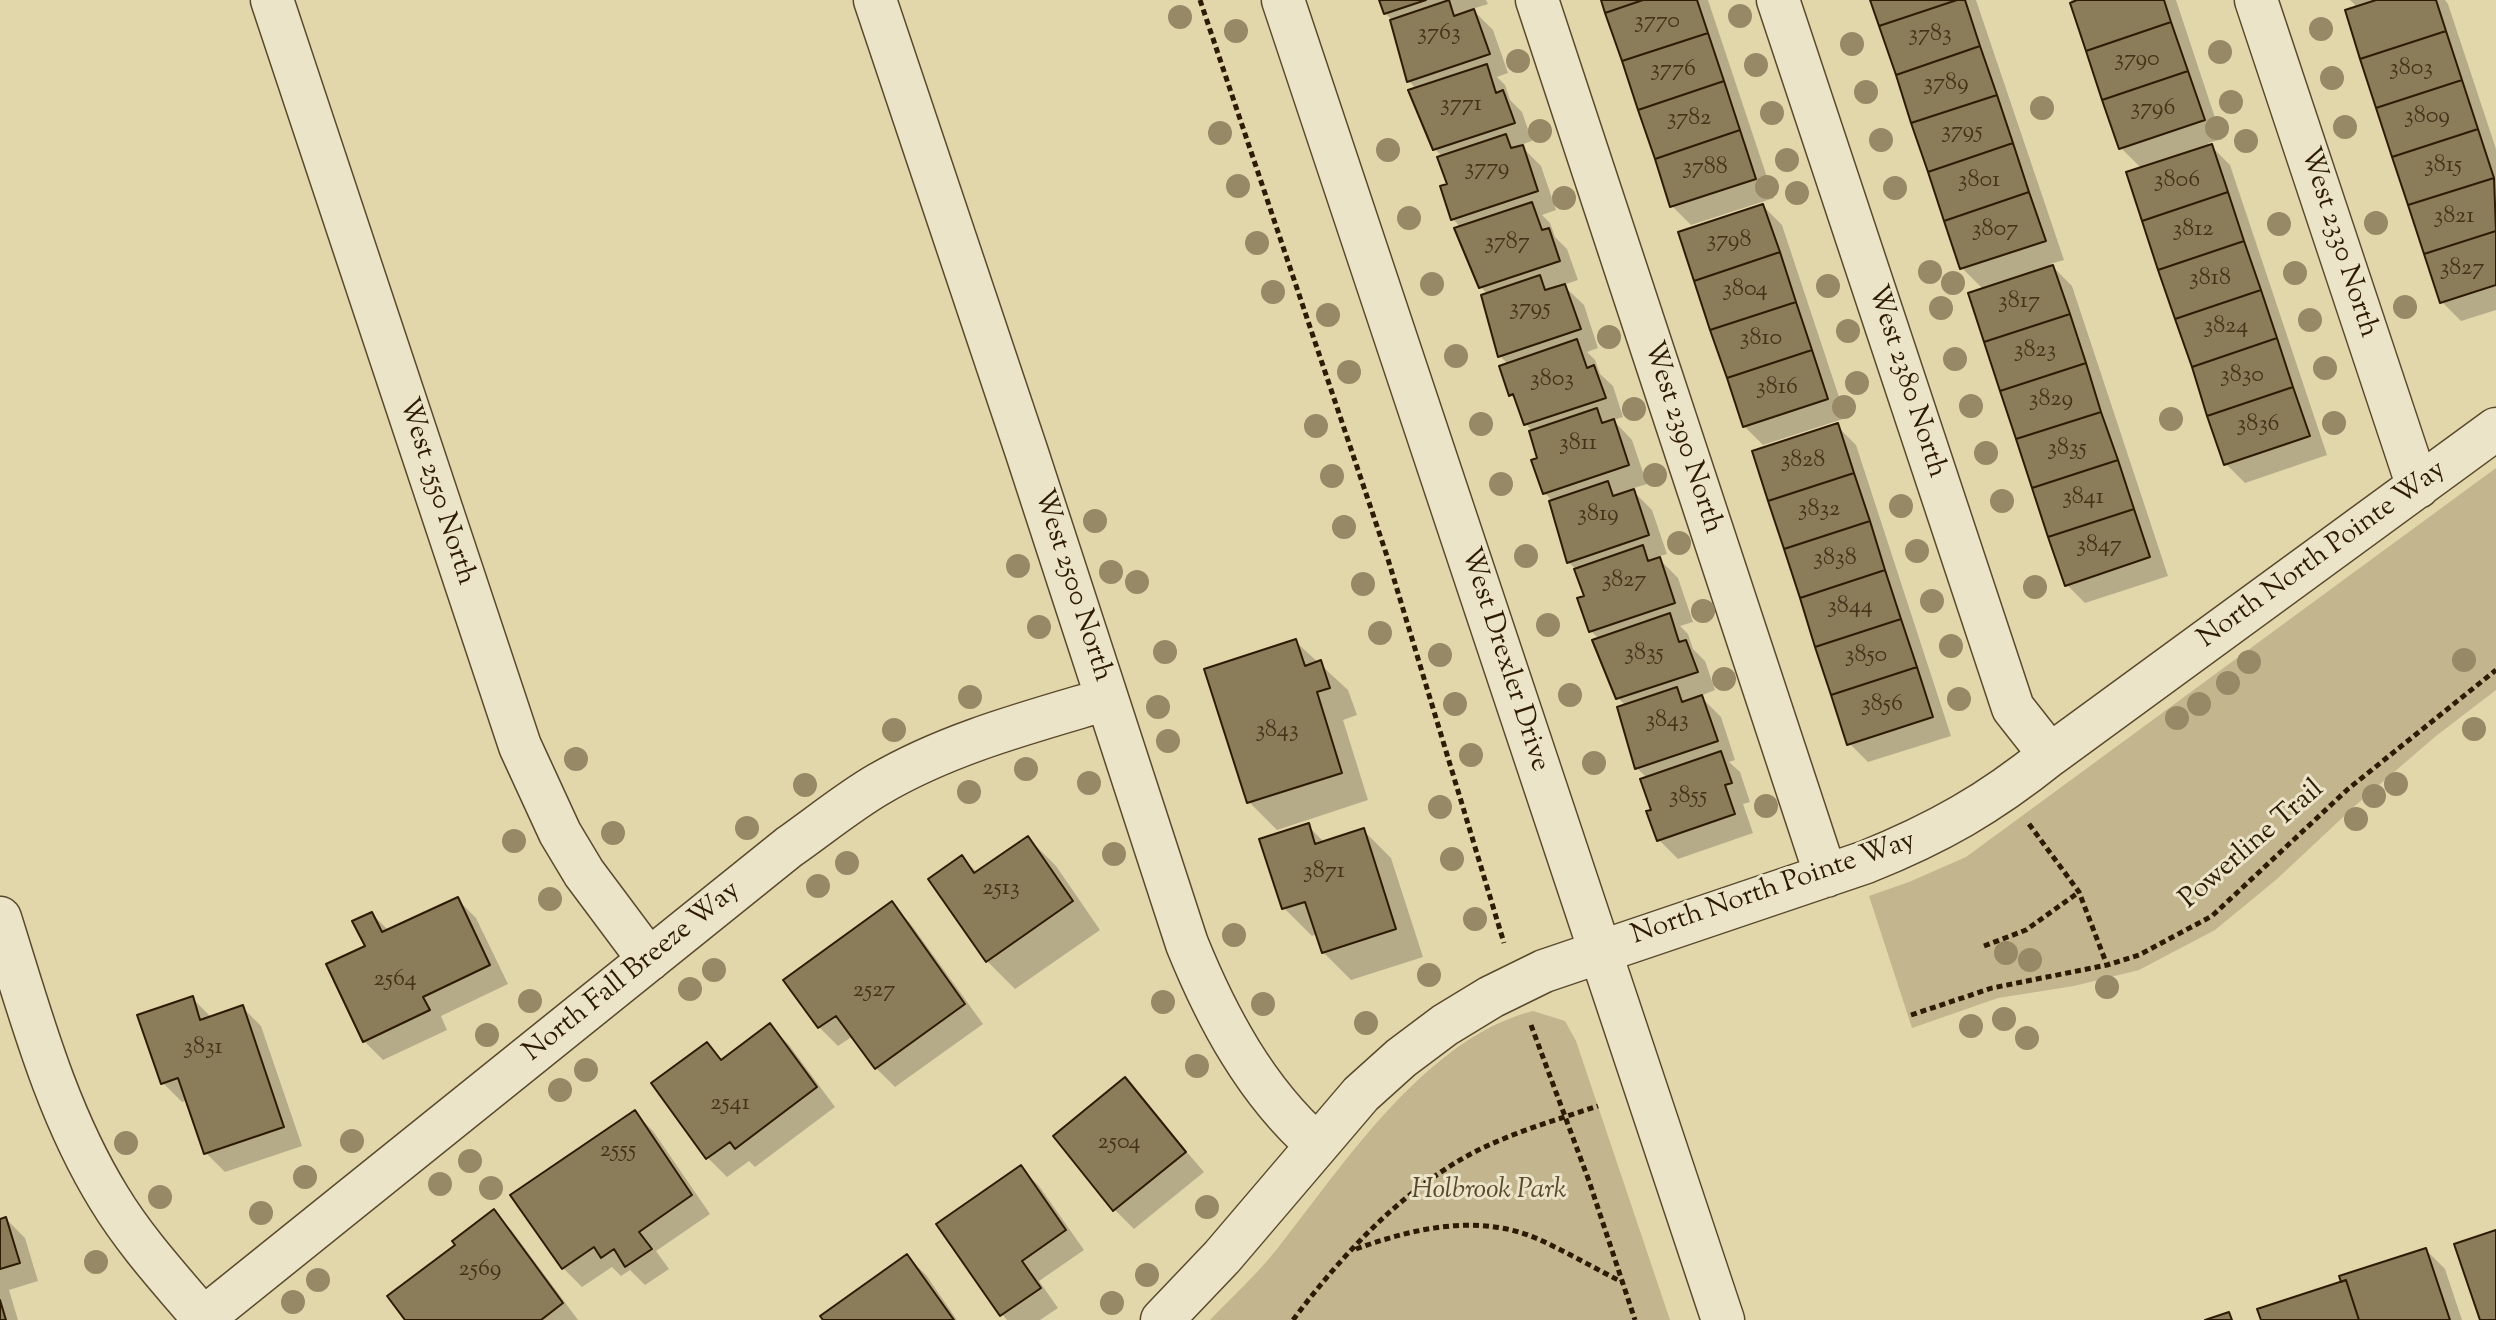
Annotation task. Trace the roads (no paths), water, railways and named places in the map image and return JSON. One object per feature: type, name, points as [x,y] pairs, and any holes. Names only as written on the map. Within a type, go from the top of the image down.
[{"type":"street","name":"West 2550 North","points":[[272,0],[520,746],[560,833],[584,873],[649,960]]},
{"type":"street","name":"West 2500 North","points":[[875,0],[1187,944],[1207,992],[1231,1037],[1259,1080],[1317,1145]]},
{"type":"street","name":"West Drexler Drive","points":[[1283,0],[1723,1320]]},
{"type":"street","name":"West 2390 North","points":[[1537,0],[1826,876]]},
{"type":"street","name":"West 2380 North","points":[[1778,0],[2013,708],[2050,755]]},
{"type":"street","name":"West 2330 North","points":[[2256,0],[2418,487]]},
{"type":"street","name":"North North Pointe Way","points":[[1162,1320],[1222,1257],[1361,1094],[1401,1058],[1445,1025],[1491,997],[1544,971],[1826,876],[1915,842],[1961,818],[2004,792],[2050,755],[2496,429]]},
{"type":"street","name":"North Fall Breeze Way","points":[[202,1319],[789,847],[879,784],[947,751],[1107,699]]},
{"type":"street","points":[[0,918],[48,1068],[87,1157],[108,1197],[136,1238],[202,1319]]},
{"type":"park label","name":"Holbrook Park","points":[[1489,1192]]}]
